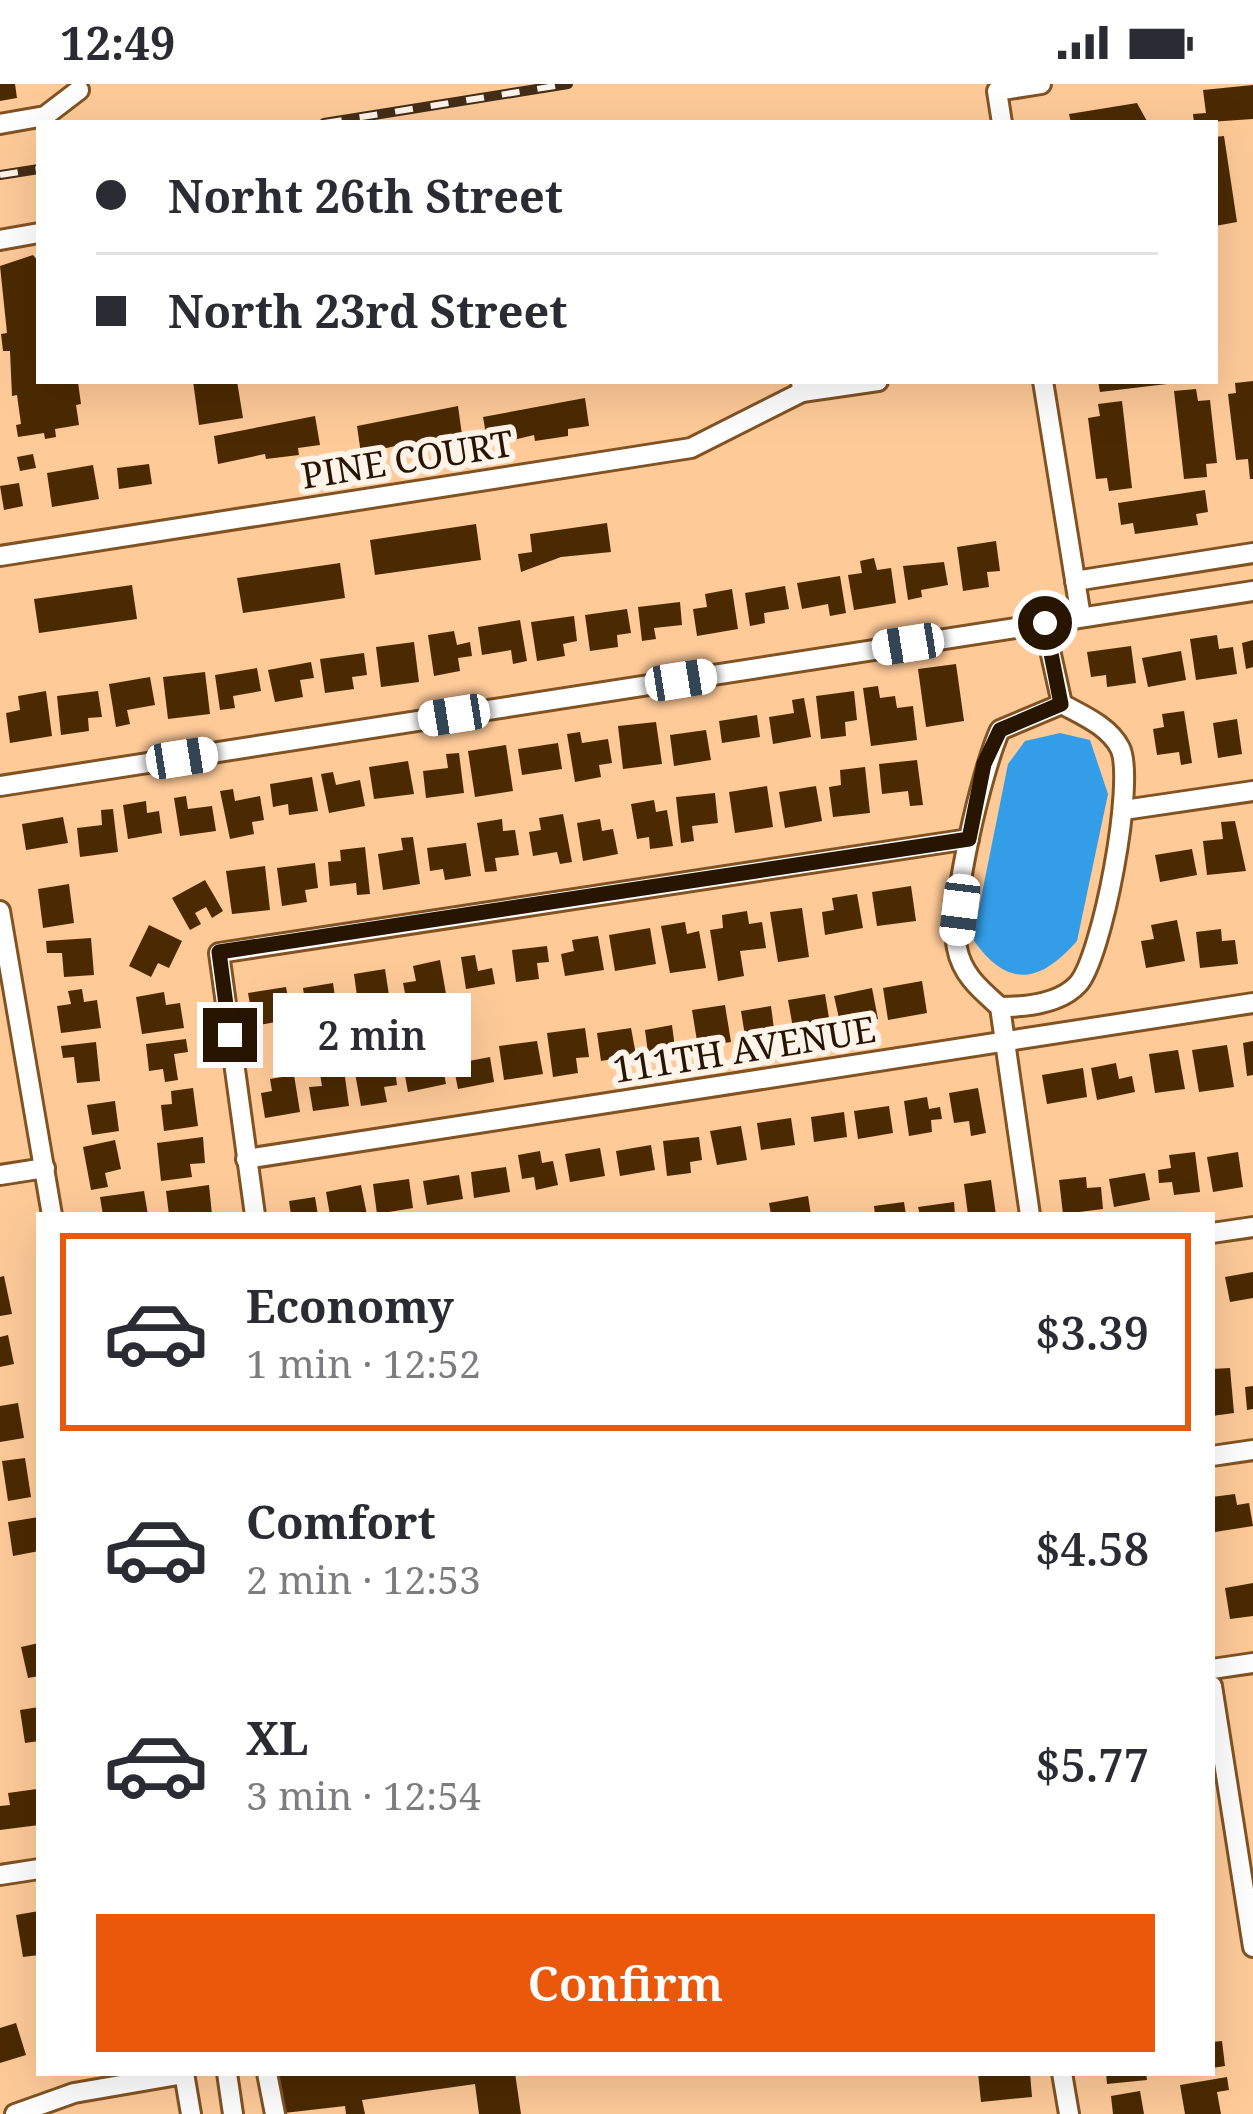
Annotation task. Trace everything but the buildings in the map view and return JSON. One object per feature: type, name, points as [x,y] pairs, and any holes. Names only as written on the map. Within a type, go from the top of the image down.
[{"type":"street","points":[[1002,120],[997,91],[1041,84]]},
{"type":"street","points":[[0,124],[45,116],[79,91]]},
{"type":"street","points":[[0,240],[36,234]]},
{"type":"street","name":"PINE COURT","points":[[0,556],[692,448],[801,387],[840,384]]},
{"type":"street","points":[[1043,384],[1081,617]]},
{"type":"street","points":[[1075,581],[1253,553]]},
{"type":"street","points":[[0,786],[1253,591]]},
{"type":"street","points":[[1045,623],[1061,704]]},
{"type":"street","points":[[1061,704],[1097,723],[1121,749],[1124,810],[1095,945],[1078,984],[1034,1007],[1000,1006],[968,979],[956,946],[984,764],[1000,730],[1061,704]]},
{"type":"street","points":[[1124,810],[1253,790]]},
{"type":"street","points":[[255,1212],[219,952],[969,839]]},
{"type":"street","points":[[0,911],[52,1212]]},
{"type":"street","name":"111TH AVENUE","points":[[246,1160],[1253,1003]]},
{"type":"street","points":[[1000,1006],[1030,1212]]},
{"type":"street","points":[[0,1174],[45,1168]]},
{"type":"street","points":[[1215,1233],[1253,1227]]},
{"type":"street","points":[[1215,1456],[1253,1450]]},
{"type":"street","points":[[1215,1669],[1253,1664]]},
{"type":"street","points":[[1215,1705],[1253,1946]]},
{"type":"street","points":[[0,1875],[36,1869]]},
{"type":"street","points":[[16,2114],[74,2092],[172,2076]]},
{"type":"street","points":[[184,2076],[191,2114]]},
{"type":"street","points":[[227,2076],[233,2114]]},
{"type":"street","points":[[268,2076],[275,2114]]},
{"type":"street","points":[[1063,2076],[1069,2114]]},
{"type":"water","points":[[1060,733],[1090,740],[1108,794],[1077,941],[1050,966],[1024,975],[1012,973],[999,967],[974,941],[976,923],[1008,764],[1025,741]]},
{"type":"railway","points":[[343,120],[568,84]]},
{"type":"railway","points":[[0,175],[36,169]]},
{"type":"route","points":[[230,1035],[219,952],[969,839],[984,764],[1000,730],[1061,704],[1045,623]]}]
